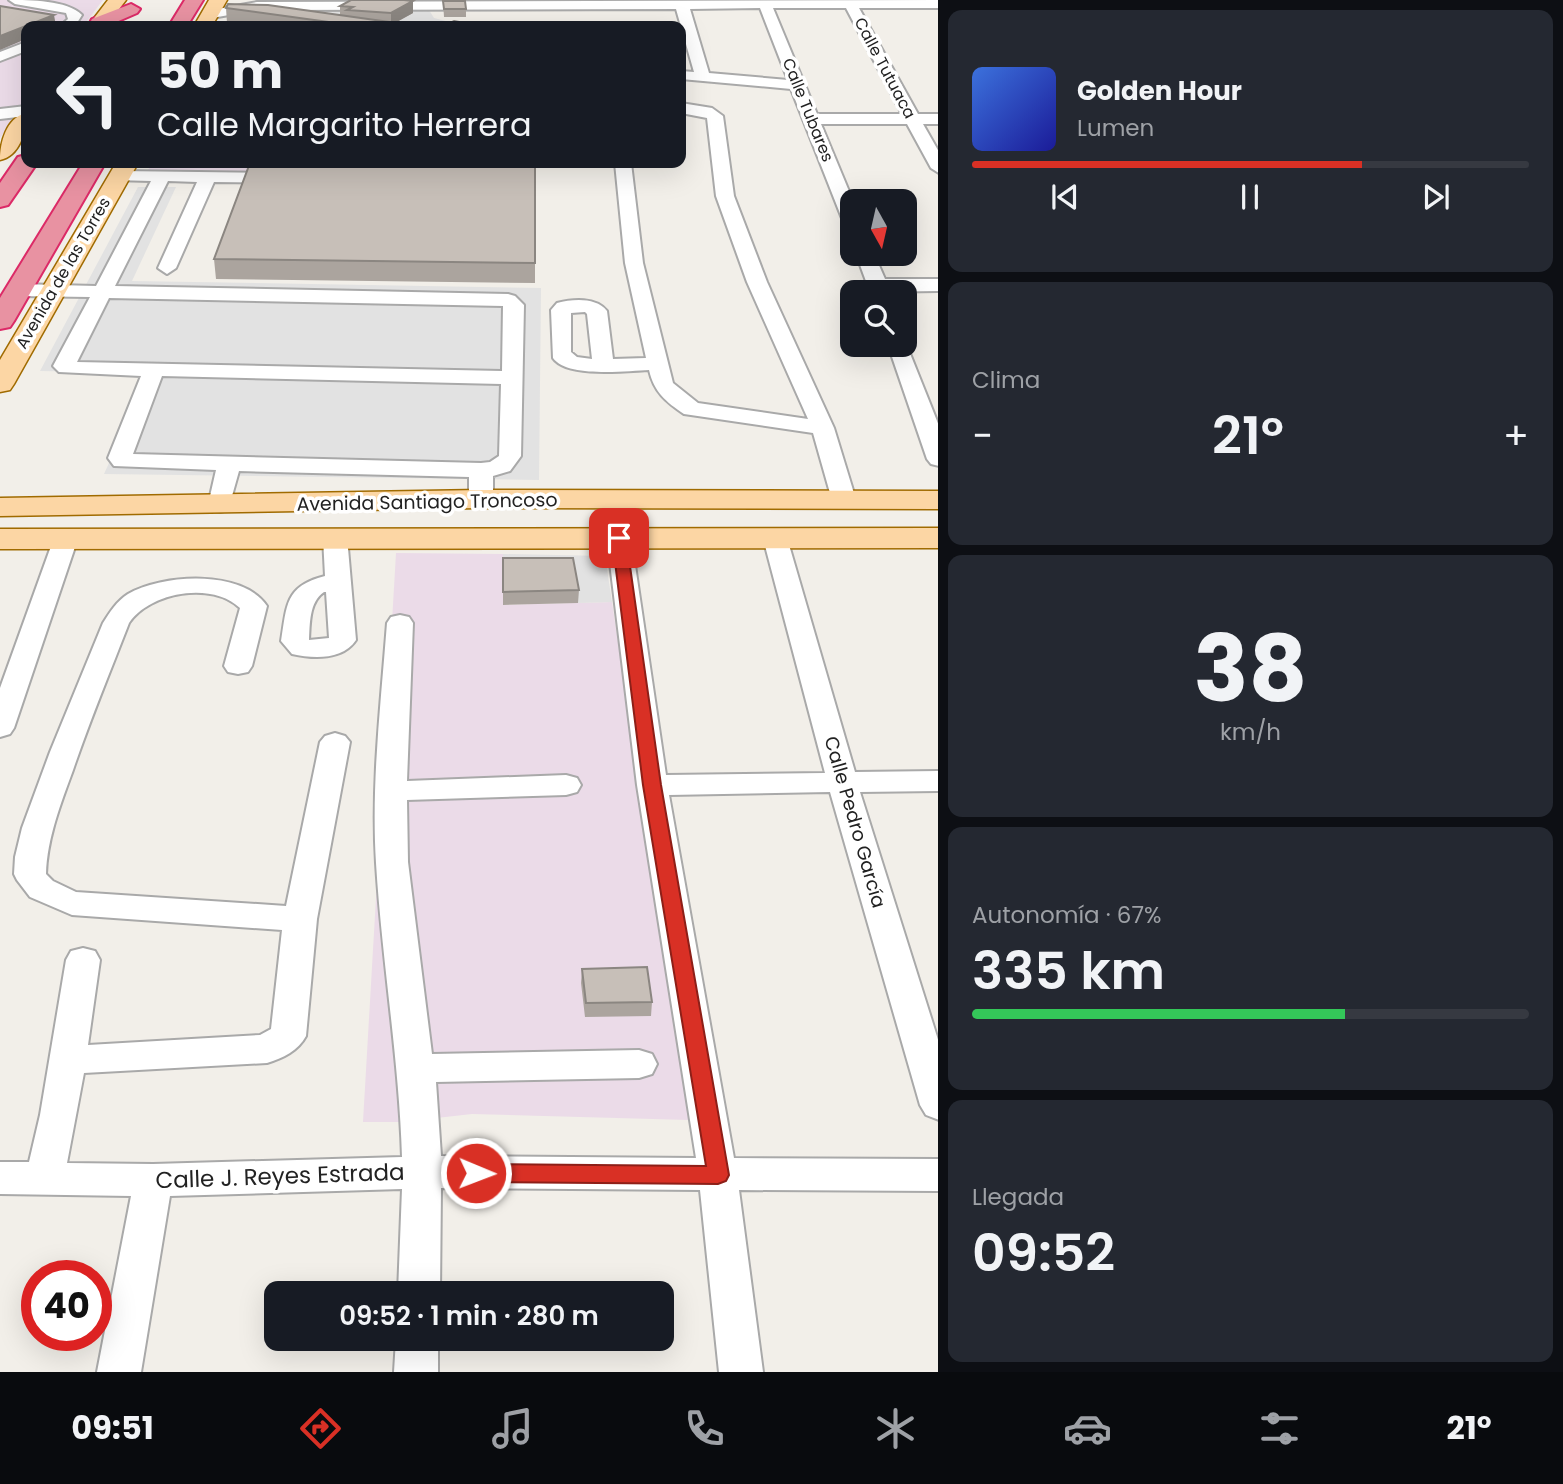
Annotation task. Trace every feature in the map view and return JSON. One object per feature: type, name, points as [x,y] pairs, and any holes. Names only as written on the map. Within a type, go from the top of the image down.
[{"type":"highway","points":[[181,21],[194,0]]},
{"type":"highway","points":[[104,21],[129,3]]},
{"type":"highway","points":[[122,21],[129,3]]},
{"type":"highway","points":[[0,200],[22,168]]},
{"type":"highway","name":"Avenida de las Torres","points":[[0,321],[91,168]]},
{"type":"highway","points":[[79,187],[116,168]]},
{"type":"highway","points":[[41,250],[53,291]]},
{"type":"main road","points":[[0,154],[18,122]]},
{"type":"main road","name":"Avenida de las Torres","points":[[0,384],[53,291],[117,168]]},
{"type":"main road","points":[[473,537],[481,485]]},
{"type":"main road","name":"Avenida Santiago Troncoso","points":[[0,507],[220,505],[481,485],[844,500],[938,500]]},
{"type":"main road","points":[[0,493],[58,507]]},
{"type":"main road","points":[[672,539],[689,529],[716,524],[824,521],[840,514],[844,500]]},
{"type":"main road","name":"Avenida Santiago Troncoso","points":[[0,539],[473,537],[775,538],[937,542]]},
{"type":"street","points":[[15,0],[70,10],[75,15],[73,21]]},
{"type":"street","points":[[211,14],[242,2],[480,0]]},
{"type":"street","points":[[242,2],[439,6],[510,11],[763,2],[937,6]]},
{"type":"street","name":"Calle Tubares","points":[[763,2],[840,190]]},
{"type":"street","points":[[682,5],[702,78]]},
{"type":"street","name":"Calle Tutuaca","points":[[851,5],[938,168]]},
{"type":"street","points":[[309,21],[338,6]]},
{"type":"street","points":[[426,21],[439,6]]},
{"type":"street","points":[[211,14],[298,21]]},
{"type":"street","points":[[0,57],[21,48]]},
{"type":"street","points":[[686,76],[798,85]]},
{"type":"street","points":[[686,109],[706,111],[715,116],[725,196],[757,282],[823,428],[844,500]]},
{"type":"street","points":[[0,114],[18,122]]},
{"type":"street","points":[[813,119],[938,119]]},
{"type":"street","points":[[123,168],[162,176],[302,178]]},
{"type":"street","points":[[624,168],[634,263],[663,385],[675,398],[692,409],[823,428]]},
{"type":"street","points":[[162,176],[64,368],[513,378]]},
{"type":"street","points":[[167,268],[208,177]]},
{"type":"street","points":[[917,286],[938,285]]},
{"type":"street","points":[[17,290],[508,300],[514,305],[508,463],[481,485],[229,464],[121,459],[154,370]]},
{"type":"street","points":[[902,357],[938,458]]},
{"type":"street","points":[[603,364],[657,364]]},
{"type":"street","points":[[220,505],[229,464]]},
{"type":"street","points":[[335,537],[340,582]]},
{"type":"street","points":[[0,727],[66,538]]},
{"type":"street","points":[[619,538],[652,785],[718,1175],[741,1372]]},
{"type":"street","name":"Calle Pedro García","points":[[775,538],[938,1105]]},
{"type":"street","points":[[238,666],[254,606],[248,598],[239,593],[204,586],[152,594],[124,610],[102,658],[41,819],[30,856],[29,873],[38,888],[72,903],[300,919]]},
{"type":"street","points":[[400,623],[392,791],[392,862],[416,1068],[422,1172],[419,1281]]},
{"type":"street","points":[[68,1060],[267,1049],[280,1043],[288,1035],[300,919],[335,742]]},
{"type":"street","points":[[652,785],[938,781]]},
{"type":"street","points":[[392,791],[566,785]]},
{"type":"street","points":[[44,1178],[59,1115],[83,960]]},
{"type":"street","points":[[416,1068],[639,1064]]},
{"type":"street","name":"Calle J. Reyes Estrada","points":[[0,1178],[153,1180],[422,1172],[938,1175]]},
{"type":"street","points":[[119,1372],[153,1180]]},
{"type":"street","points":[[416,1372],[417,1351]]},
{"type":"shaded area","points":[[0,0],[103,0],[87,21],[21,21],[21,110],[0,138]]},
{"type":"shaded area","points":[[255,7],[429,10],[434,18],[446,21],[294,21]]},
{"type":"shaded area","points":[[149,168],[386,168],[384,173],[148,170]]},
{"type":"shaded area","points":[[138,187],[176,187],[132,281],[541,288],[539,480],[104,474],[150,373],[40,371]]},
{"type":"shaded area","points":[[396,553],[503,554],[503,605],[612,602],[689,1120],[472,1114],[401,1122],[363,1122]]},
{"type":"shaded area","points":[[503,554],[605,556],[612,602],[578,603],[503,570]]},
{"type":"building","points":[[351,0],[413,1],[391,13],[347,10],[353,7],[340,6]]},
{"type":"building","points":[[443,1],[465,1],[466,9],[444,9]]},
{"type":"building","points":[[228,4],[268,5],[382,21],[321,21],[226,8]]},
{"type":"building","points":[[0,6],[54,15],[39,21],[21,21],[21,28],[0,36]]},
{"type":"building","points":[[248,168],[535,168],[535,263],[214,259]]},
{"type":"building","points":[[503,558],[573,558],[579,590],[503,592]]},
{"type":"building","points":[[647,967],[652,1002],[586,1003],[582,969]]},
{"type":"route","points":[[476,1173],[718,1175],[652,785],[619,538]]}]
